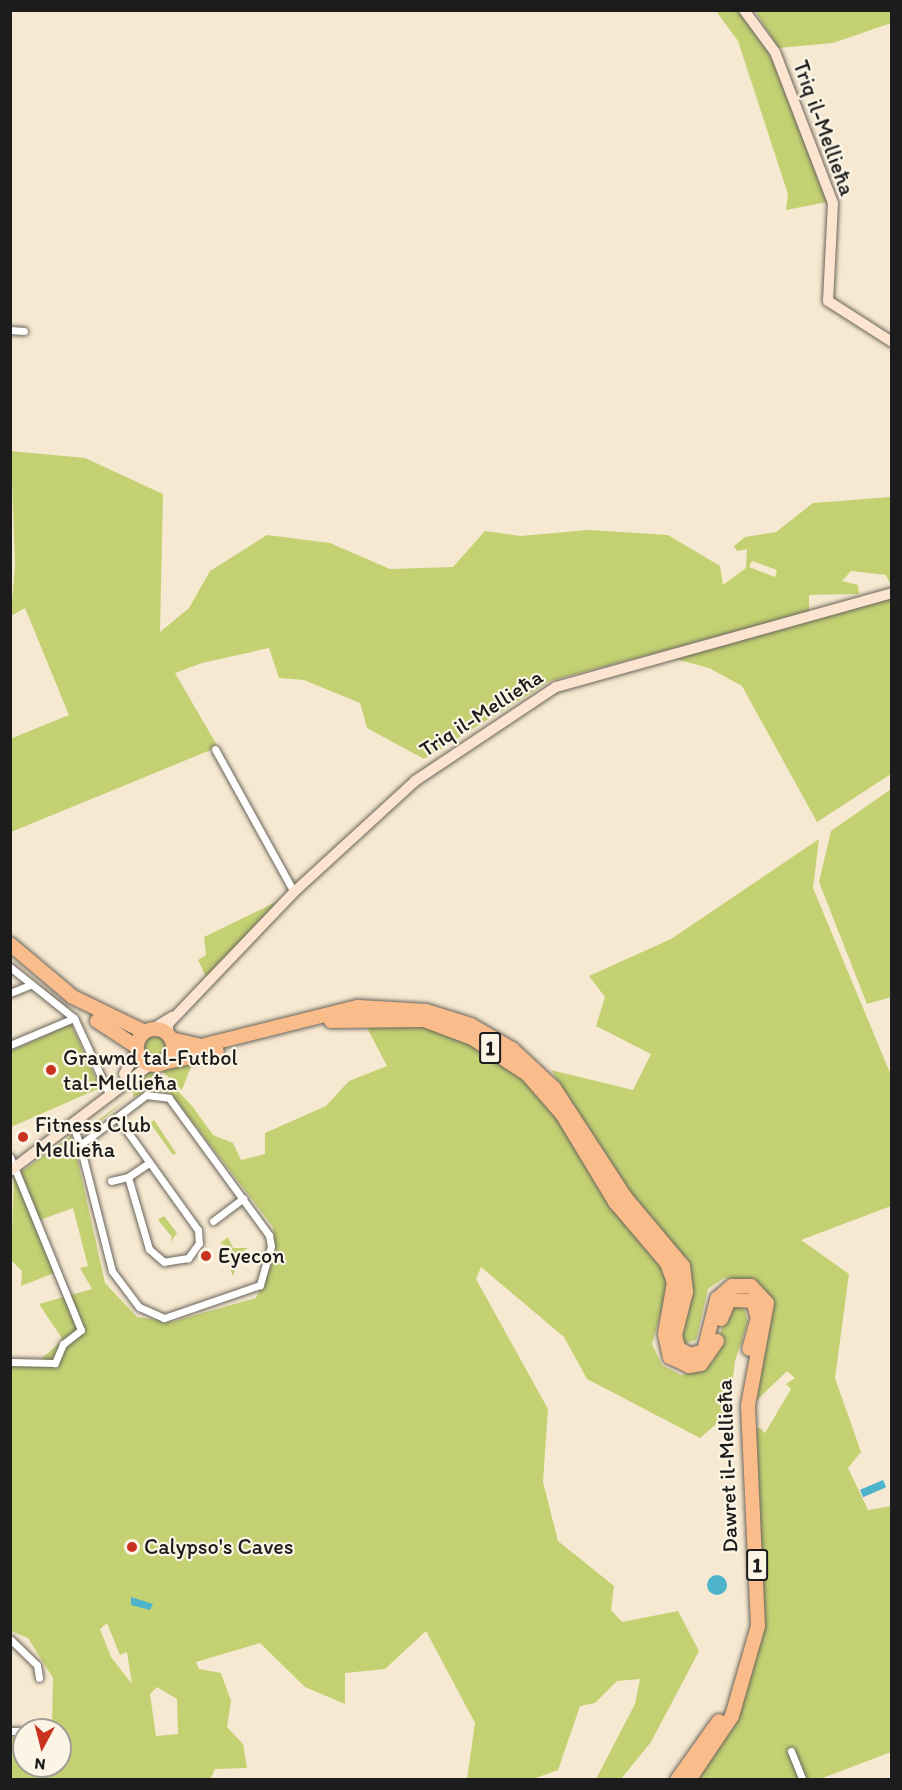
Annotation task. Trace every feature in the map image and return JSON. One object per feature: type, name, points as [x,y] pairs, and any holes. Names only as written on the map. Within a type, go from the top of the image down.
[{"type":"highway","points":[[10,944],[73,997],[148,1031],[169,1037],[172,1053],[157,1063],[67,1003],[10,954]]},
{"type":"highway","name":"Dawret il-Mellieħa","points":[[169,1037],[201,1046],[358,1007],[426,1011],[471,1025],[512,1049],[554,1088],[624,1197],[684,1266],[686,1292],[675,1335],[684,1353],[697,1354],[707,1346],[714,1306],[723,1291],[751,1286],[767,1303],[748,1406],[758,1626],[732,1716],[689,1779]]},
{"type":"highway","name":"Dawret il-Mellieħa","points":[[157,1063],[357,1017],[424,1020],[453,1030],[508,1059],[548,1096],[615,1202],[667,1263],[674,1282],[664,1334],[670,1357],[690,1366],[710,1358],[725,1304],[738,1297],[753,1300],[758,1318],[742,1402],[752,1622],[736,1688],[715,1731],[677,1779]]},
{"type":"highway","points":[[137,1049],[148,1031]]},
{"type":"main road","name":"Triq il-Mellieħa","points":[[744,10],[775,52],[833,203],[828,301],[891,342]]},
{"type":"main road","name":"Triq il-Mellieħa","points":[[169,1037],[168,1024],[294,892],[415,781],[556,687],[891,593]]},
{"type":"main road","name":"Triq il-Mellieħa","points":[[148,1031],[177,1014]]},
{"type":"main road","points":[[110,1096],[137,1049]]},
{"type":"main road","points":[[12,1165],[73,1126],[110,1096],[157,1063]]},
{"type":"street","points":[[10,330],[24,331]]},
{"type":"street","points":[[215,749],[294,892]]},
{"type":"street","points":[[10,967],[74,1018],[110,1096]]},
{"type":"street","points":[[10,993],[30,985]]},
{"type":"street","points":[[10,1045],[74,1018]]},
{"type":"street","points":[[73,1126],[80,1145],[112,1271],[139,1307],[164,1318],[260,1285],[269,1235],[169,1098],[146,1095],[80,1145]]},
{"type":"street","points":[[117,1117],[198,1230],[200,1243],[188,1258],[165,1262],[149,1249],[128,1177]]},
{"type":"street","points":[[111,1181],[128,1177],[149,1163]]},
{"type":"street","points":[[10,1362],[55,1364],[63,1344],[81,1330],[12,1165]]},
{"type":"street","points":[[213,1221],[243,1198]]},
{"type":"street","points":[[10,1639],[14,1646],[37,1665],[39,1678]]},
{"type":"street","points":[[791,1751],[803,1779]]},
{"type":"green space","points":[[716,11],[739,11],[772,58],[827,202],[786,210],[788,194],[738,41]]},
{"type":"green space","points":[[755,11],[891,11],[891,23],[833,43],[778,48]]},
{"type":"green space","points":[[11,451],[85,458],[163,494],[160,632],[189,608],[210,571],[267,535],[330,543],[390,569],[453,567],[485,531],[520,536],[589,530],[668,535],[720,566],[723,585],[746,568],[747,549],[737,551],[734,546],[745,537],[776,532],[813,503],[891,497],[891,586],[886,575],[851,571],[842,581],[858,585],[859,594],[809,595],[809,612],[550,681],[424,759],[367,728],[360,703],[304,680],[279,678],[269,648],[202,663],[175,673],[218,747],[11,832],[10,739],[69,715],[25,608],[11,616],[15,564]],"holes":[[[752,561],[777,570],[775,577],[749,567]]]},
{"type":"green space","points":[[891,598],[891,774],[817,822],[742,686],[709,668],[672,658]]},
{"type":"green space","points":[[891,789],[891,997],[867,1004],[819,882],[831,831]]},
{"type":"green space","points":[[819,839],[813,888],[891,1075],[891,1206],[801,1240],[849,1274],[835,1378],[861,1452],[848,1468],[868,1510],[891,1506],[891,1752],[820,1779],[692,1779],[728,1732],[753,1669],[764,1613],[750,1431],[760,1428],[765,1433],[791,1389],[786,1384],[795,1378],[787,1371],[753,1404],[755,1284],[741,1279],[724,1278],[708,1289],[696,1340],[680,1345],[685,1277],[551,1070],[633,1090],[651,1054],[596,1026],[605,997],[589,976],[671,939]]},
{"type":"green space","points":[[278,901],[207,979],[198,960],[206,955],[204,937]]},
{"type":"green space","points":[[364,1022],[434,1028],[479,1047],[523,1077],[560,1118],[607,1202],[661,1262],[668,1287],[652,1344],[662,1365],[681,1375],[701,1370],[713,1362],[727,1308],[738,1304],[745,1311],[748,1321],[735,1361],[729,1413],[700,1438],[587,1379],[564,1337],[481,1267],[476,1279],[548,1409],[543,1482],[558,1541],[614,1586],[611,1610],[622,1622],[678,1611],[699,1651],[651,1742],[621,1779],[596,1779],[635,1704],[640,1679],[617,1681],[595,1703],[580,1706],[558,1770],[533,1779],[467,1779],[475,1723],[426,1631],[385,1669],[345,1673],[345,1704],[305,1687],[260,1643],[196,1662],[199,1669],[221,1673],[231,1701],[227,1727],[243,1744],[247,1768],[215,1769],[210,1780],[11,1779],[12,1738],[12,1778],[72,1778],[72,1718],[52,1718],[53,1678],[28,1638],[11,1631],[11,1365],[45,1366],[42,1358],[63,1340],[39,1304],[92,1289],[80,1268],[88,1266],[73,1208],[40,1220],[21,1172],[72,1135],[105,1283],[137,1317],[171,1322],[256,1298],[276,1254],[273,1227],[172,1095],[154,1088],[134,1097],[131,1085],[151,1070],[165,1089],[170,1083],[192,1106],[213,1135],[233,1143],[241,1160],[265,1154],[265,1133],[326,1106],[349,1081],[387,1066]],"holes":[[[107,1623],[120,1655],[127,1652],[132,1684],[111,1657],[100,1629]],[[157,1687],[177,1699],[178,1734],[156,1736],[150,1694]]]},
{"type":"green space","name":"Grawnd tal-Futbol tal-Mellieħa","points":[[71,1024],[100,1088],[11,1127],[11,1051]]},
{"type":"green space","points":[[156,1033],[165,1037],[169,1046],[165,1055],[156,1059],[147,1055],[143,1046],[147,1037]]},
{"type":"green space","points":[[192,1064],[182,1090],[161,1070]]},
{"type":"green space","points":[[129,1097],[86,1133],[80,1130],[83,1123],[88,1128]]},
{"type":"green space","points":[[154,1120],[176,1153],[173,1155],[150,1123]]},
{"type":"green space","points":[[14,1174],[54,1273],[21,1286],[22,1271],[11,1260]]},
{"type":"green space","points":[[164,1216],[177,1233],[170,1243],[172,1237],[158,1220]]},
{"type":"green space","points":[[228,1237],[233,1248],[248,1248],[241,1252],[233,1276],[227,1260],[232,1248],[220,1243]]},
{"type":"water","points":[[883,1480],[886,1487],[863,1497],[860,1490]]},
{"type":"water","points":[[717,1575],[724,1578],[727,1585],[724,1592],[717,1595],[710,1592],[707,1585],[710,1578]]},
{"type":"water","points":[[131,1597],[153,1604],[150,1610],[131,1605]]},
{"type":"place","name":"Grawnd tal-Futbol tal-Mellieħa","points":[[51,1070]]},
{"type":"place","name":"Fitness Club Mellieħa","points":[[23,1137]]},
{"type":"place","name":"Eyecon","points":[[206,1256]]},
{"type":"place","name":"Calypso's Caves","points":[[132,1547]]}]
